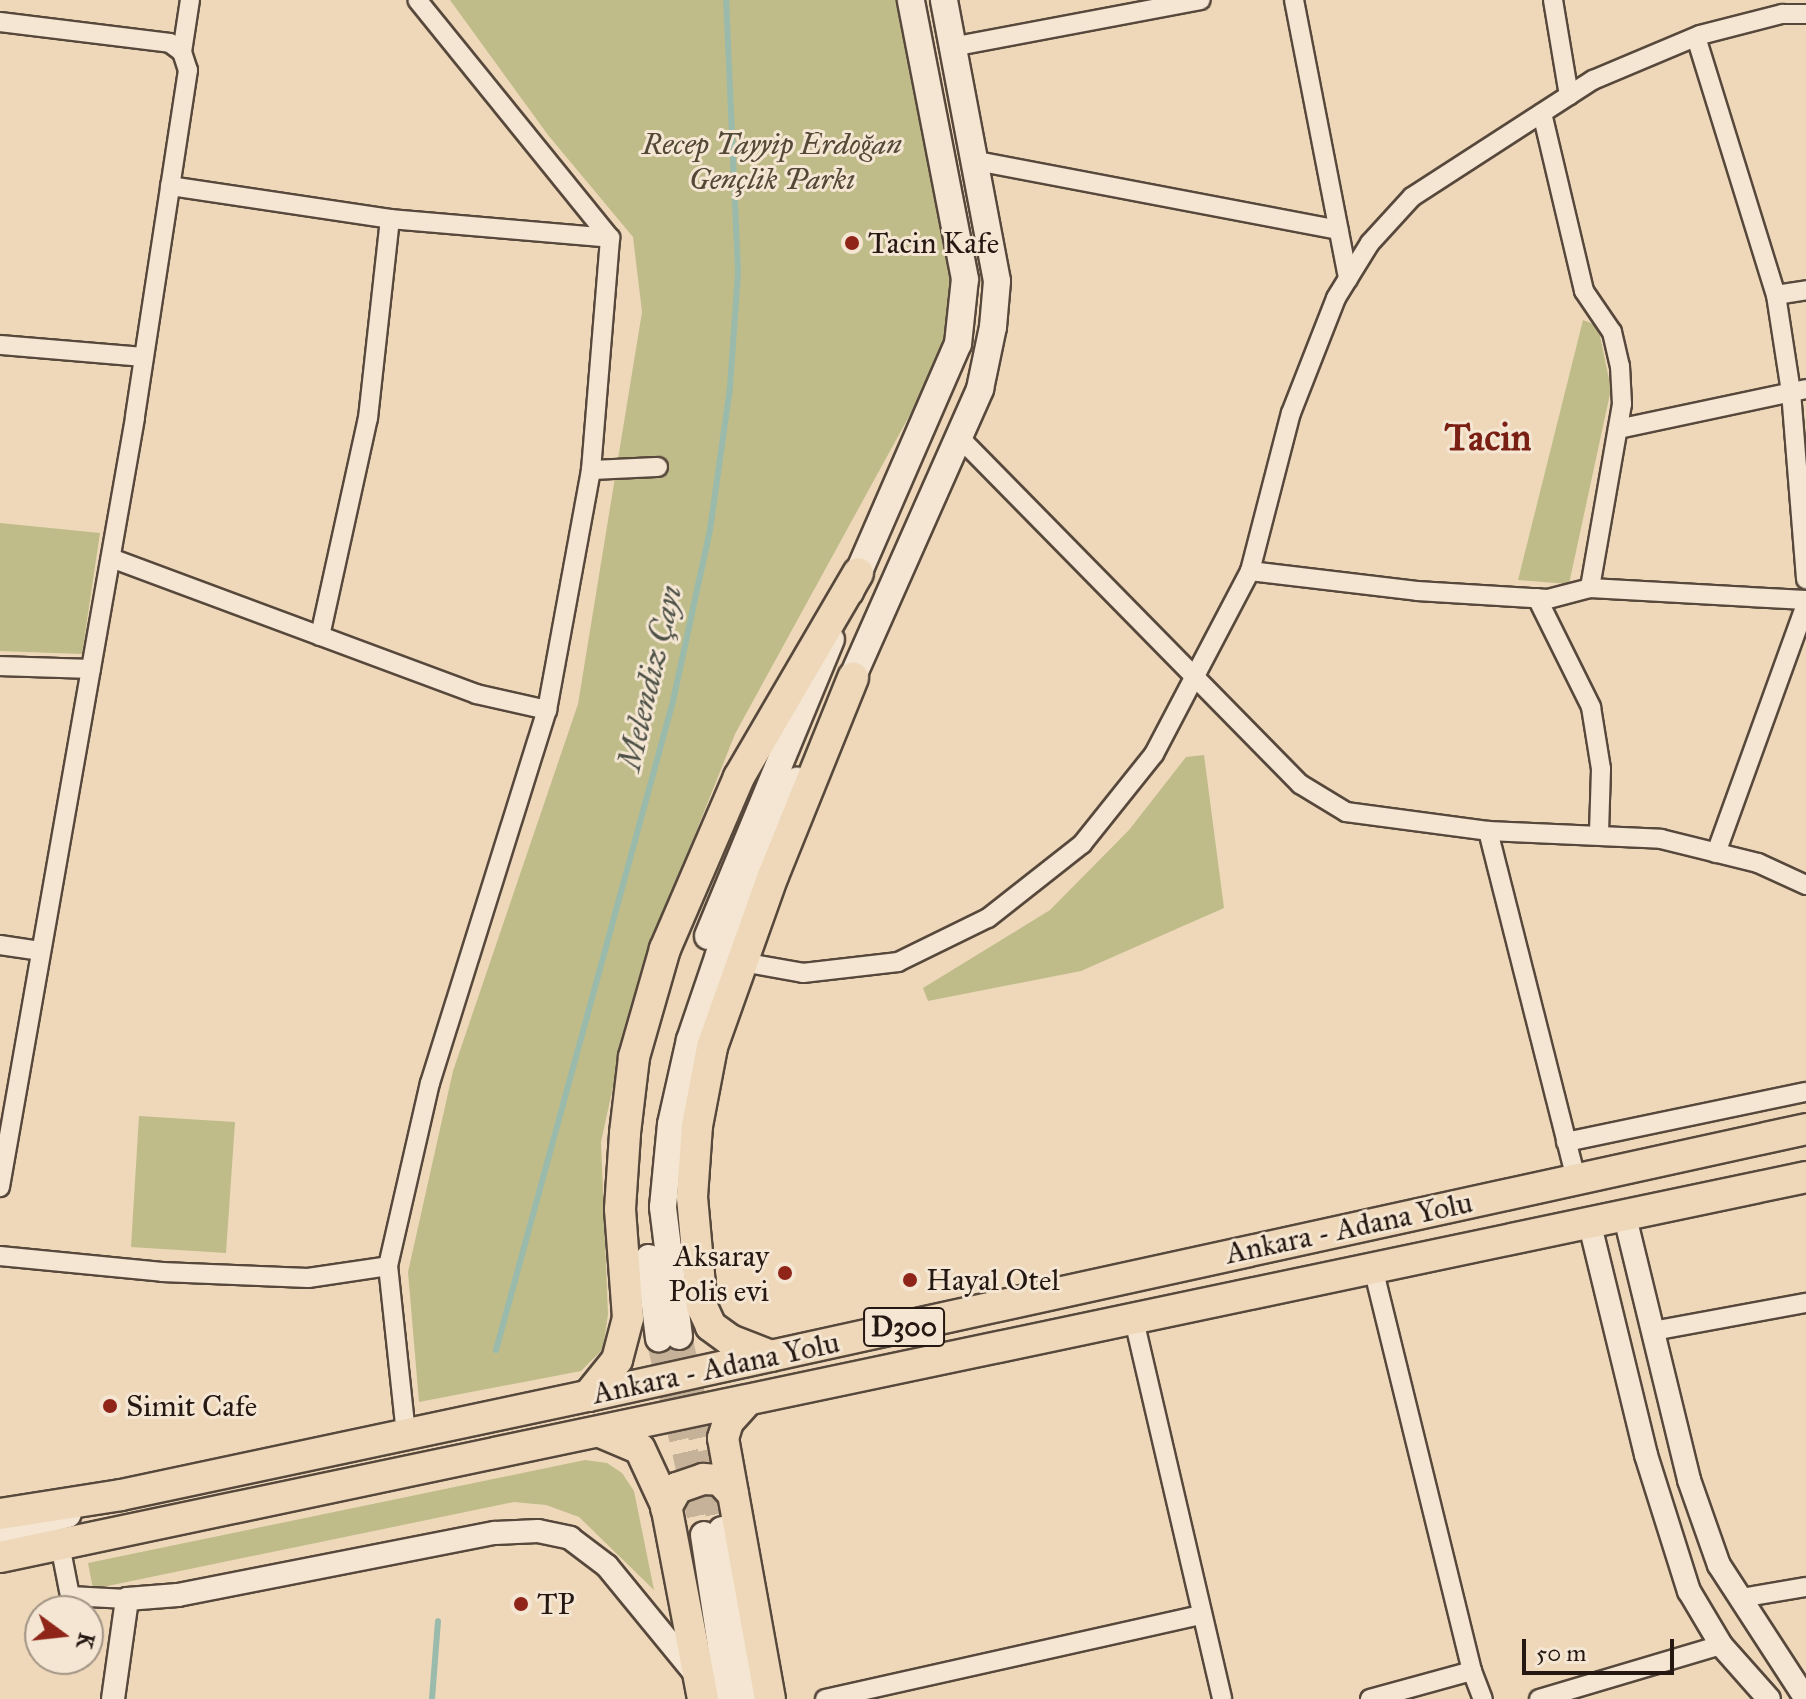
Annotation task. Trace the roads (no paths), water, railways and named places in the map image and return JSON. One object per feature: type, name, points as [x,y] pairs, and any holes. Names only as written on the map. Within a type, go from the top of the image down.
[{"type":"highway","points":[[588,1396],[617,1360],[628,1318],[620,1209],[625,1133],[634,1057],[665,949],[739,777],[858,573]]},
{"type":"highway","points":[[771,1356],[730,1340],[711,1326],[698,1285],[692,1197],[697,1126],[712,1047],[853,678]]},
{"type":"highway","name":"Ankara - Adana Yolu","points":[[0,1514],[121,1495],[588,1396],[1806,1129]]},
{"type":"highway","name":"Ankara - Adana Yolu","points":[[0,1557],[1806,1177]]},
{"type":"highway","points":[[746,1402],[728,1422],[723,1438],[770,1699]]},
{"type":"highway","points":[[600,1432],[640,1449],[666,1508],[702,1690]]},
{"type":"highway","points":[[666,1508],[677,1488],[703,1479],[720,1480],[733,1494]]},
{"type":"main road","points":[[911,0],[965,279],[958,344],[858,573],[702,951],[674,1033],[654,1133],[647,1204],[669,1337],[663,1207],[671,1124],[690,1040],[719,955],[793,788],[853,678],[980,389],[997,281],[977,161],[944,0]]},
{"type":"main road","points":[[0,1532],[121,1495]]},
{"type":"main road","points":[[729,1699],[713,1532],[748,1699]]},
{"type":"street","points":[[0,1187],[144,357],[188,70],[182,52],[190,0]]},
{"type":"street","points":[[406,1434],[388,1266],[430,1083],[547,710],[591,470],[610,238],[417,0]]},
{"type":"street","points":[[952,47],[1201,0]]},
{"type":"street","points":[[1294,0],[1348,279]]},
{"type":"street","points":[[1553,0],[1569,96]]},
{"type":"street","points":[[742,962],[803,973],[898,962],[988,918],[1082,844],[1154,754],[1250,571],[1291,413],[1348,279],[1370,243],[1412,197],[1569,96],[1696,37],[1782,14],[1806,14]]},
{"type":"street","points":[[0,22],[148,39],[182,52]]},
{"type":"street","points":[[1696,37],[1776,295],[1798,391],[1806,579]]},
{"type":"street","points":[[1542,113],[1584,291],[1612,332],[1620,366],[1618,429],[1590,588]]},
{"type":"street","points":[[977,161],[1338,230]]},
{"type":"street","points":[[170,186],[390,219],[610,238]]},
{"type":"street","points":[[320,636],[368,418],[390,219]]},
{"type":"street","points":[[1776,295],[1806,290]]},
{"type":"street","points":[[0,345],[144,357]]},
{"type":"street","points":[[1618,429],[1798,391]]},
{"type":"street","points":[[959,437],[1300,784],[1346,812],[1488,831],[1599,833],[1758,863],[1806,885]]},
{"type":"street","points":[[591,470],[658,467]]},
{"type":"street","points":[[111,558],[476,694],[547,710]]},
{"type":"street","points":[[1250,571],[1417,591],[1537,598],[1590,588],[1806,602],[1716,853]]},
{"type":"street","points":[[1537,598],[1591,707],[1601,769],[1599,833]]},
{"type":"street","points":[[0,666],[91,669]]},
{"type":"street","points":[[1488,831],[1576,1178]]},
{"type":"street","points":[[0,945],[40,951]]},
{"type":"street","points":[[1566,1142],[1806,1092]]},
{"type":"street","points":[[1624,1213],[1689,1480],[1719,1565],[1806,1699]]},
{"type":"street","points":[[1589,1221],[1676,1555],[1689,1591],[1721,1645],[1769,1699]]},
{"type":"street","points":[[0,1256],[162,1272],[308,1278],[388,1266]]},
{"type":"street","points":[[1373,1268],[1472,1671],[1483,1699]]},
{"type":"street","points":[[1653,1331],[1806,1303]]},
{"type":"street","points":[[1134,1320],[1222,1699]]},
{"type":"street","points":[[60,1545],[70,1596],[127,1599],[178,1595],[495,1533],[538,1531],[570,1538],[607,1566],[702,1690]]},
{"type":"street","points":[[1741,1598],[1806,1587]]},
{"type":"street","points":[[113,1699],[127,1599]]},
{"type":"street","points":[[825,1699],[1202,1615]]},
{"type":"street","points":[[1539,1699],[1721,1645]]},
{"type":"street","points":[[1370,1699],[1472,1671]]},
{"type":"waterway","name":"Melendiz Çayı","points":[[496,1350],[673,701],[710,530],[730,387],[738,272],[726,0]]},
{"type":"waterway","name":"Melendiz Çayı","points":[[432,1699],[438,1621]]},
{"type":"tunnel","points":[[679,1336],[722,1530]]},
{"type":"tunnel","points":[[659,1338],[704,1535]]},
{"type":"place","name":"Tacin Kafe","points":[[852,243]]},
{"type":"place","name":"Aksaray Polis evi","points":[[785,1273]]},
{"type":"place","name":"Hayal Otel","points":[[910,1280]]},
{"type":"place","name":"Simit Cafe","points":[[110,1406]]},
{"type":"place","name":"TP","points":[[521,1604]]},
{"type":"district","name":"Tacin","points":[[1488,438]]},
{"type":"park label","name":"Recep Tayyip Erdoğan Gençlik Parkı","points":[[772,161]]}]
